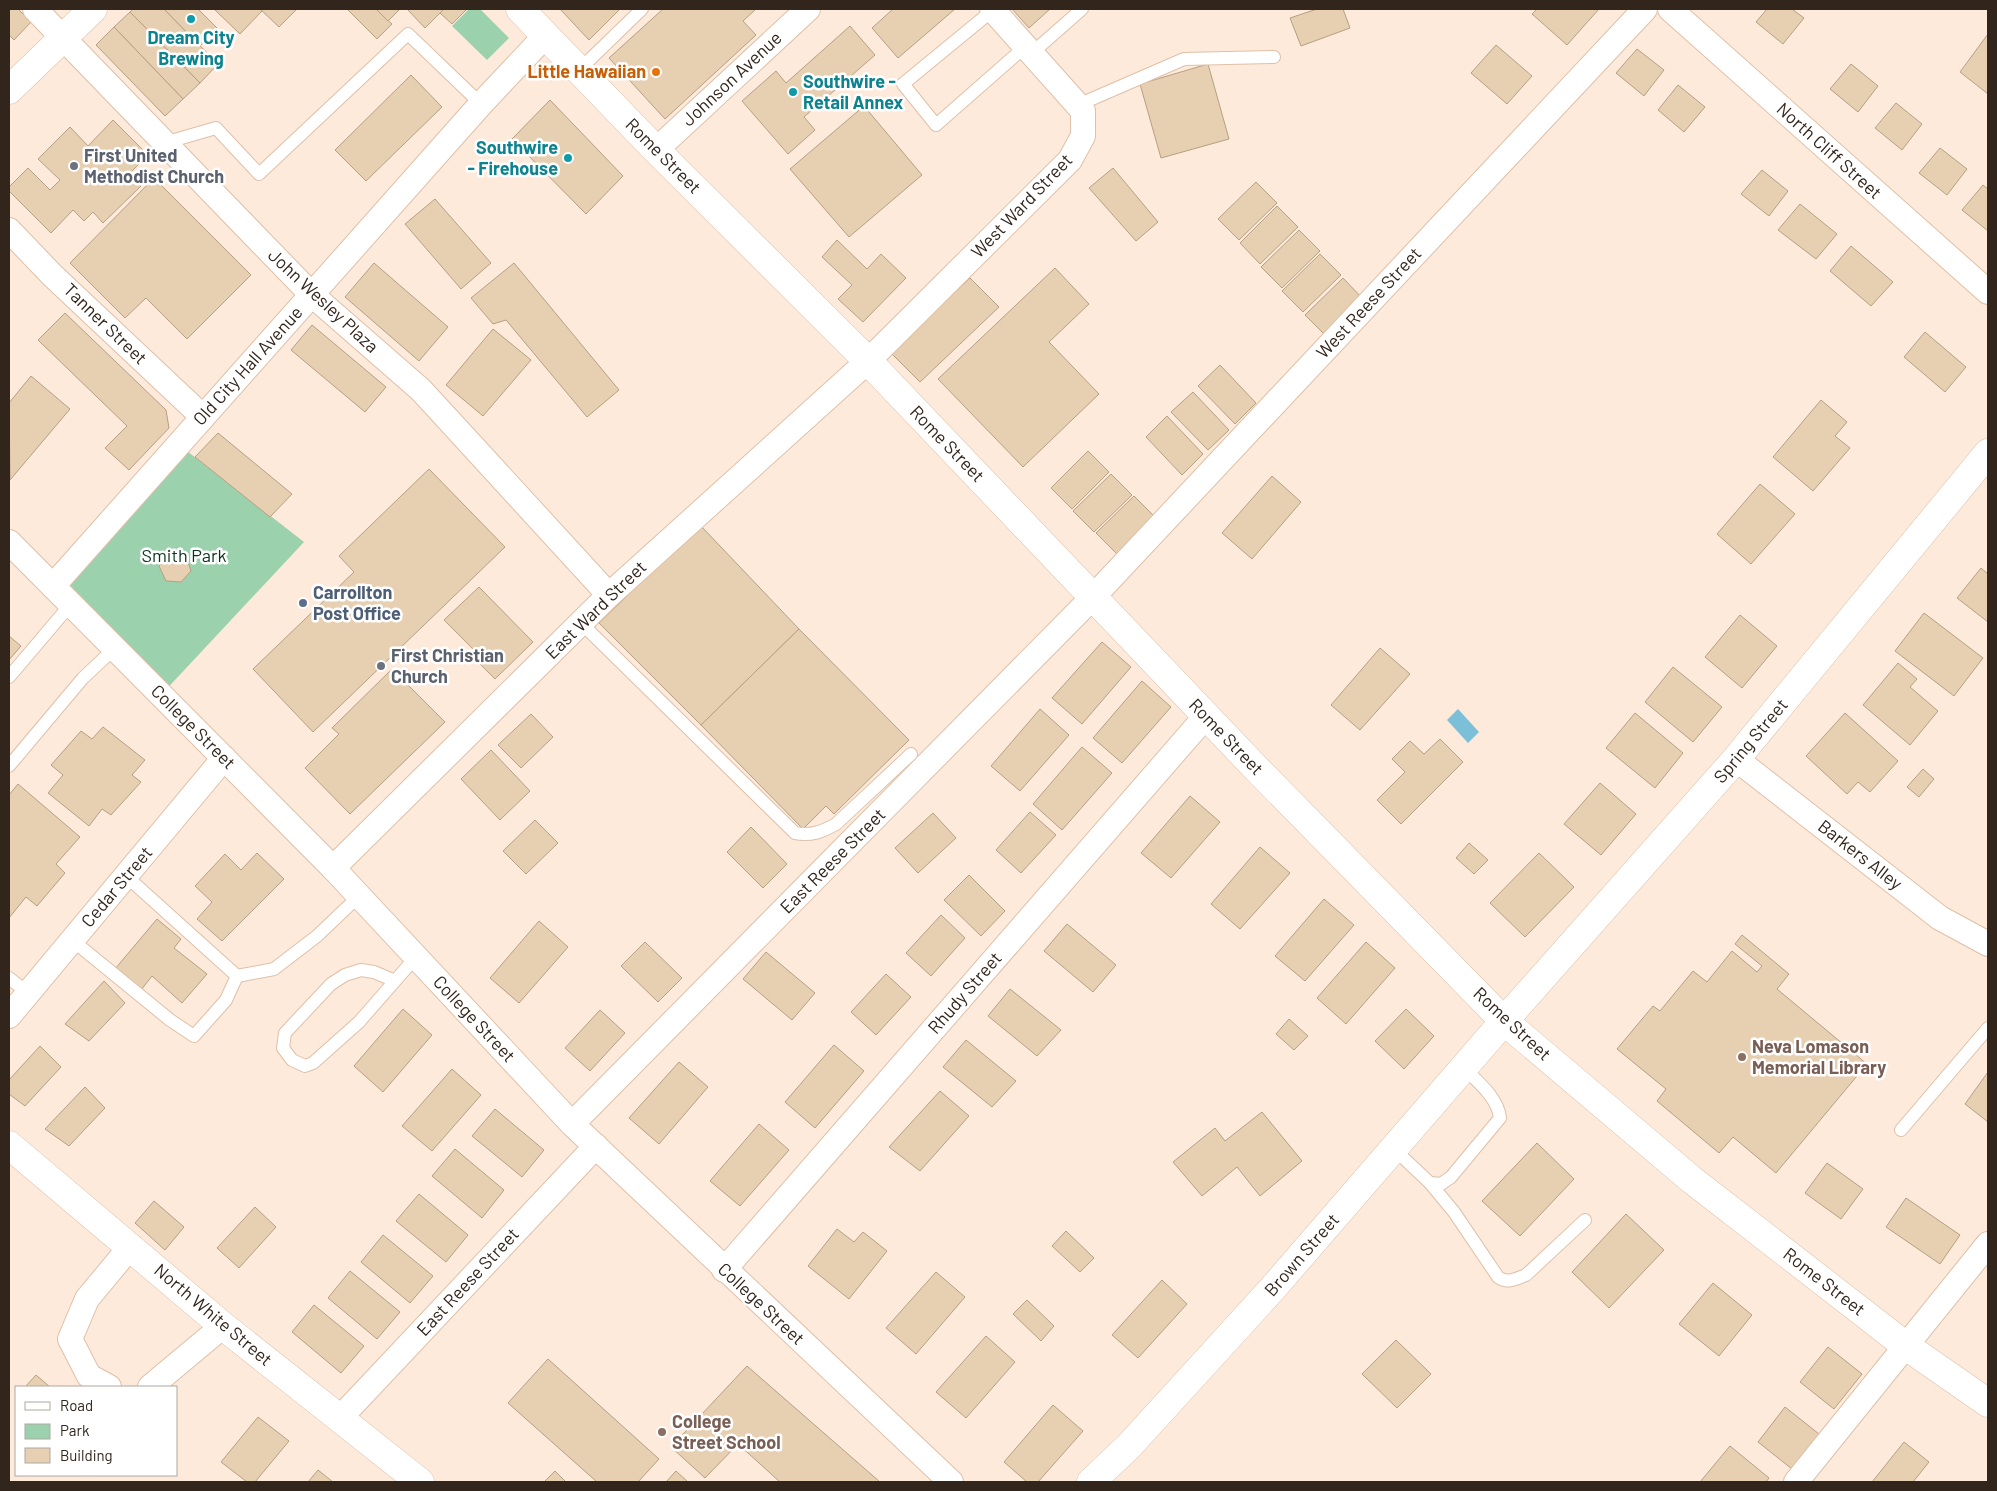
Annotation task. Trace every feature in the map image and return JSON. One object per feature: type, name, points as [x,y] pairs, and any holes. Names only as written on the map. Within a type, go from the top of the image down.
[{"type":"street","name":"John Wesley Plaza","points":[[35,9],[311,294],[421,390],[609,595]]},
{"type":"street","points":[[9,90],[94,9]]},
{"type":"street","name":"Rome Street","points":[[520,9],[656,150],[868,361],[1206,716],[1504,1021],[1692,1180],[1906,1346],[1988,1403]]},
{"type":"street","name":"Johnson Avenue","points":[[656,150],[808,9]]},
{"type":"street","name":"West Reese Street","points":[[1093,597],[1645,9]]},
{"type":"street","name":"North Cliff Street","points":[[1670,9],[1988,292]]},
{"type":"street","name":"West Ward Street","points":[[868,361],[1070,160],[1083,136],[1083,111],[994,11]]},
{"type":"street","name":"Old City Hall Avenue","points":[[53,586],[311,294],[546,35]]},
{"type":"street","name":"Tanner Street","points":[[9,230],[52,275],[202,417]]},
{"type":"street","name":"East Ward Street","points":[[333,868],[609,595],[868,361]]},
{"type":"street","name":"Spring Street","points":[[1504,1021],[1736,759],[1988,453]]},
{"type":"street","name":"College Street","points":[[9,542],[333,868],[572,1124],[724,1270],[951,1482]]},
{"type":"street","name":"East Reese Street","points":[[572,1124],[1093,597]]},
{"type":"street","name":"Rhudy Street","points":[[724,1270],[1206,716]]},
{"type":"street","name":"Cedar Street","points":[[9,1016],[224,758]]},
{"type":"street","name":"Barkers Alley","points":[[1736,759],[1940,918],[1988,944]]},
{"type":"street","name":"Brown Street","points":[[1092,1482],[1129,1446],[1273,1288],[1395,1150],[1504,1021]]},
{"type":"street","name":"North White Street","points":[[9,1145],[131,1246],[223,1326],[420,1482]]},
{"type":"street","name":"East Reese Street","points":[[340,1418],[596,1146]]},
{"type":"street","points":[[1796,1482],[1988,1244]]},
{"type":"street","points":[[107,1386],[89,1376],[70,1339],[87,1299],[131,1246]]},
{"type":"street","points":[[151,1386],[223,1326]]},
{"type":"lane","points":[[579,70],[642,9]]},
{"type":"lane","points":[[994,11],[903,84],[936,125],[1082,9]]},
{"type":"lane","points":[[164,143],[216,128],[258,174],[408,34],[482,104]]},
{"type":"lane","points":[[1078,105],[1184,59],[1274,57]]},
{"type":"lane","points":[[9,677],[71,604]]},
{"type":"lane","points":[[580,623],[795,834],[807,835],[822,832],[836,824],[911,754]]},
{"type":"lane","points":[[9,766],[83,678],[115,648]]},
{"type":"lane","points":[[126,876],[237,976]]},
{"type":"lane","points":[[237,976],[274,969],[317,936],[359,896]]},
{"type":"lane","points":[[72,940],[170,1020],[194,1036],[226,1000],[237,976]]},
{"type":"lane","points":[[396,980],[374,972],[361,970],[345,975],[331,984],[285,1032],[283,1048],[292,1060],[306,1066],[313,1063],[359,1022],[396,980],[416,957]]},
{"type":"lane","points":[[9,978],[28,992]]},
{"type":"lane","points":[[1901,1130],[1988,1028]]},
{"type":"lane","points":[[1430,1183],[1441,1184],[1451,1177],[1500,1118],[1499,1110],[1492,1098],[1464,1068]]},
{"type":"lane","points":[[1395,1150],[1430,1183],[1454,1212],[1480,1252],[1503,1281],[1515,1280],[1526,1275],[1585,1220]]},
{"type":"green space","points":[[469,9],[480,9],[509,38],[487,60],[452,26]]},
{"type":"green space","name":"Smith Park","points":[[178,444],[304,542],[161,695],[53,586]]},
{"type":"water","points":[[1458,709],[1479,732],[1468,743],[1447,720]]},
{"type":"building","points":[[9,9],[18,9],[31,22],[14,40],[9,35]]},
{"type":"building","points":[[133,9],[164,9],[218,64],[200,83],[130,12]]},
{"type":"building","name":"Dream City Brewing","points":[[164,9],[198,9],[218,29],[200,46]]},
{"type":"building","points":[[214,9],[260,9],[262,11],[240,34]]},
{"type":"building","points":[[260,9],[297,9],[279,27]]},
{"type":"building","points":[[347,9],[376,9],[392,24],[377,39]]},
{"type":"building","points":[[376,9],[400,9],[388,21]]},
{"type":"building","points":[[407,9],[444,9],[425,28]]},
{"type":"building","points":[[444,9],[467,9],[452,24],[440,13]]},
{"type":"building","points":[[560,9],[620,9],[589,40]]},
{"type":"building","points":[[663,9],[756,9],[743,21],[756,35],[665,119],[609,58]]},
{"type":"building","points":[[893,9],[955,9],[898,58],[872,28]]},
{"type":"building","points":[[1012,9],[1050,9],[1029,28]]},
{"type":"building","points":[[1317,9],[1343,9],[1350,28],[1301,46],[1290,18]]},
{"type":"building","points":[[1537,9],[1599,9],[1567,45],[1532,14]]},
{"type":"building","points":[[1767,9],[1792,9],[1804,18],[1783,44],[1756,22]]},
{"type":"building","points":[[130,12],[200,83],[183,99],[114,27]]},
{"type":"building","name":"Southwire - Retail Annex","points":[[850,26],[875,55],[804,117],[815,130],[788,154],[742,101],[776,71],[786,83]]},
{"type":"building","points":[[114,27],[183,99],[165,116],[96,45]]},
{"type":"building","points":[[1988,34],[1988,94],[1960,72]]},
{"type":"building","points":[[1496,45],[1532,76],[1507,104],[1471,73]]},
{"type":"building","points":[[1637,49],[1664,70],[1644,96],[1616,73]]},
{"type":"building","points":[[1208,64],[1229,139],[1161,158],[1140,84]]},
{"type":"building","points":[[1851,64],[1878,86],[1858,112],[1830,89]]},
{"type":"building","points":[[411,75],[442,107],[366,181],[335,150]]},
{"type":"building","points":[[1678,85],[1705,107],[1684,132],[1658,110]]},
{"type":"building","name":"Southwire - Firehouse","points":[[550,100],[623,176],[586,214],[512,139]]},
{"type":"building","points":[[1896,103],[1922,124],[1902,150],[1875,128]]},
{"type":"building","points":[[864,106],[922,175],[849,237],[790,169]]},
{"type":"building","points":[[113,120],[148,155],[129,174],[141,186],[103,223],[93,212],[84,221],[73,210],[51,233],[9,191],[9,187],[28,168],[50,190],[60,180],[38,159],[70,127],[88,146]]},
{"type":"building","points":[[1940,148],[1967,169],[1947,195],[1919,173]]},
{"type":"building","points":[[1113,168],[1158,222],[1136,241],[1089,188]]},
{"type":"building","points":[[1762,170],[1788,191],[1769,216],[1741,194]]},
{"type":"building","points":[[154,178],[251,275],[187,339],[146,298],[125,318],[70,263]]},
{"type":"building","points":[[1256,182],[1277,203],[1239,240],[1218,219]]},
{"type":"building","points":[[1983,185],[1988,189],[1988,231],[1962,210]]},
{"type":"building","points":[[435,199],[491,263],[461,289],[405,224]]},
{"type":"building","points":[[1800,204],[1837,234],[1816,259],[1778,230]]},
{"type":"building","points":[[1277,206],[1298,227],[1260,264],[1240,243]]},
{"type":"building","points":[[1299,230],[1320,251],[1282,288],[1261,267]]},
{"type":"building","points":[[837,240],[867,269],[881,254],[906,278],[863,322],[838,299],[852,285],[822,257]]},
{"type":"building","points":[[1851,246],[1893,282],[1871,306],[1830,271]]},
{"type":"building","points":[[1320,254],[1341,275],[1303,312],[1282,291]]},
{"type":"building","points":[[374,263],[448,327],[419,361],[345,297]]},
{"type":"building","points":[[514,263],[619,390],[587,417],[506,320],[493,324],[471,298]]},
{"type":"building","points":[[1055,268],[1089,304],[1049,342],[1099,394],[1023,467],[938,379]]},
{"type":"building","points":[[970,278],[999,307],[920,382],[890,352]]},
{"type":"building","points":[[1343,278],[1363,299],[1326,336],[1305,315]]},
{"type":"building","points":[[65,313],[166,410],[169,428],[129,470],[105,448],[127,426],[38,340]]},
{"type":"building","points":[[312,325],[386,387],[365,412],[291,350]]},
{"type":"building","points":[[493,329],[531,360],[483,416],[446,385]]},
{"type":"building","points":[[1925,332],[1966,367],[1945,392],[1904,357]]},
{"type":"building","points":[[1220,365],[1256,403],[1235,424],[1198,386]]},
{"type":"building","points":[[31,376],[70,409],[10,480],[9,403]]},
{"type":"building","points":[[1193,392],[1229,430],[1208,450],[1171,412]]},
{"type":"building","points":[[1821,400],[1847,422],[1835,436],[1850,448],[1813,491],[1773,457]]},
{"type":"building","points":[[1167,416],[1203,454],[1182,475],[1146,437]]},
{"type":"building","points":[[218,433],[292,494],[270,517],[195,457]]},
{"type":"building","points":[[1088,451],[1109,472],[1072,509],[1051,488]]},
{"type":"building","points":[[429,469],[505,547],[313,732],[253,669],[354,572],[339,556]]},
{"type":"building","points":[[1111,474],[1132,495],[1094,532],[1073,511]]},
{"type":"building","points":[[1272,476],[1301,502],[1252,559],[1222,533]]},
{"type":"building","points":[[1760,484],[1795,514],[1751,564],[1717,534]]},
{"type":"building","points":[[1134,496],[1155,517],[1117,554],[1096,533]]},
{"type":"building","points":[[700,525],[799,629],[701,725],[599,623]]},
{"type":"building","points":[[171,553],[186,556],[191,571],[181,582],[166,581],[159,566]]},
{"type":"building","points":[[1981,568],[1988,574],[1988,622],[1957,598]]},
{"type":"building","points":[[479,587],[533,642],[495,679],[470,654],[474,650],[444,620]]},
{"type":"building","points":[[1924,613],[1983,658],[1954,696],[1895,651]]},
{"type":"building","points":[[1740,615],[1777,646],[1742,688],[1705,657]]},
{"type":"building","points":[[799,629],[909,740],[834,814],[826,806],[803,829],[701,725]]},
{"type":"building","points":[[9,636],[21,646],[9,660]]},
{"type":"building","points":[[1102,642],[1131,667],[1082,724],[1052,698]]},
{"type":"building","points":[[1380,648],[1410,674],[1360,730],[1331,705]]},
{"type":"building","points":[[1898,663],[1917,679],[1910,687],[1938,711],[1910,745],[1863,705]]},
{"type":"building","points":[[1673,667],[1722,707],[1693,742],[1645,702]]},
{"type":"building","points":[[392,669],[445,722],[350,814],[305,768],[339,734],[332,728]]},
{"type":"building","points":[[1142,681],[1171,707],[1122,763],[1093,738]]},
{"type":"building","points":[[1040,709],[1069,735],[1020,791],[991,766]]},
{"type":"building","points":[[1635,713],[1683,753],[1655,788],[1606,748]]},
{"type":"building","points":[[1845,713],[1898,761],[1870,792],[1858,782],[1847,794],[1806,756]]},
{"type":"building","points":[[531,714],[553,737],[521,768],[498,745]]},
{"type":"building","points":[[103,727],[145,760],[132,775],[141,782],[111,815],[102,809],[89,826],[48,793],[63,775],[51,765],[81,731],[92,739]]},
{"type":"building","points":[[1440,739],[1463,762],[1401,824],[1377,800],[1405,772],[1392,759],[1410,741],[1424,754]]},
{"type":"building","points":[[1082,747],[1112,773],[1062,830],[1033,804]]},
{"type":"building","points":[[491,750],[530,791],[500,820],[461,779]]},
{"type":"building","points":[[1923,769],[1934,779],[1919,797],[1907,787]]},
{"type":"building","points":[[1600,783],[1636,814],[1601,855],[1564,824]]},
{"type":"building","points":[[18,784],[80,837],[56,864],[65,873],[37,906],[26,897],[9,918],[9,795]]},
{"type":"building","points":[[1190,796],[1220,822],[1171,878],[1141,853]]},
{"type":"building","points":[[1030,812],[1056,835],[1021,873],[996,850]]},
{"type":"building","points":[[933,813],[956,838],[918,873],[895,848]]},
{"type":"building","points":[[535,820],[558,843],[526,874],[503,851]]},
{"type":"building","points":[[751,827],[787,864],[763,888],[727,852]]},
{"type":"building","points":[[1469,843],[1488,860],[1474,874],[1456,858]]},
{"type":"building","points":[[1260,847],[1290,873],[1240,929],[1211,904]]},
{"type":"building","points":[[257,853],[284,879],[222,941],[197,919],[212,902],[195,886],[225,854],[241,870]]},
{"type":"building","points":[[1539,853],[1574,887],[1525,937],[1490,903]]},
{"type":"building","points":[[969,875],[1005,911],[981,936],[944,900]]},
{"type":"building","points":[[1324,899],[1354,925],[1305,981],[1275,956]]},
{"type":"building","points":[[941,915],[965,938],[931,976],[906,953]]},
{"type":"building","points":[[157,919],[181,939],[174,948],[207,974],[182,1003],[152,976],[141,990],[115,969]]},
{"type":"building","points":[[539,921],[568,947],[519,1003],[490,978]]},
{"type":"building","points":[[1067,924],[1116,965],[1093,992],[1044,951]]},
{"type":"building","name":"Neva Lomason Memorial Library","points":[[1742,935],[1789,974],[1777,989],[1867,1064],[1776,1173],[1733,1137],[1719,1153],[1657,1101],[1666,1089],[1617,1049],[1653,1006],[1660,1011],[1693,971],[1707,982],[1732,951],[1757,972],[1762,966],[1735,944]]},
{"type":"building","points":[[645,942],[682,978],[658,1002],[621,966]]},
{"type":"building","points":[[1366,942],[1395,968],[1346,1024],[1317,998]]},
{"type":"building","points":[[766,952],[815,993],[792,1020],[743,979]]},
{"type":"building","points":[[886,974],[911,997],[876,1035],[851,1012]]},
{"type":"building","points":[[104,981],[125,1003],[89,1041],[65,1024]]},
{"type":"building","points":[[1010,989],[1061,1030],[1037,1056],[988,1016]]},
{"type":"building","points":[[403,1009],[432,1035],[383,1092],[354,1066]]},
{"type":"building","points":[[1406,1009],[1434,1036],[1404,1069],[1375,1041]]},
{"type":"building","points":[[600,1010],[625,1033],[590,1071],[565,1048]]},
{"type":"building","points":[[1289,1019],[1308,1036],[1294,1050],[1276,1034]]},
{"type":"building","points":[[966,1040],[1016,1081],[992,1107],[943,1067]]},
{"type":"building","points":[[834,1045],[864,1071],[815,1128],[785,1102]]},
{"type":"building","points":[[40,1046],[61,1067],[25,1106],[9,1094],[9,1080]]},
{"type":"building","points":[[679,1062],[708,1087],[659,1144],[629,1118]]},
{"type":"building","points":[[452,1069],[481,1095],[432,1151],[402,1126]]},
{"type":"building","points":[[1988,1072],[1988,1122],[1965,1104]]},
{"type":"building","points":[[85,1087],[105,1108],[69,1146],[45,1129]]},
{"type":"building","points":[[940,1091],[969,1116],[920,1171],[889,1147]]},
{"type":"building","points":[[495,1109],[544,1150],[522,1177],[472,1136]]},
{"type":"building","points":[[1262,1112],[1302,1161],[1260,1196],[1237,1167],[1202,1196],[1173,1162],[1215,1128],[1225,1141]]},
{"type":"building","points":[[759,1124],[789,1150],[740,1206],[710,1181]]},
{"type":"building","points":[[1537,1143],[1574,1179],[1520,1236],[1482,1201]]},
{"type":"building","points":[[455,1149],[504,1190],[482,1218],[432,1176]]},
{"type":"building","points":[[1827,1163],[1863,1189],[1841,1219],[1805,1193]]},
{"type":"building","points":[[419,1194],[468,1235],[446,1262],[396,1221]]},
{"type":"building","points":[[1906,1198],[1960,1235],[1940,1264],[1886,1227]]},
{"type":"building","points":[[154,1201],[184,1227],[165,1250],[135,1223]]},
{"type":"building","points":[[255,1207],[276,1227],[239,1268],[217,1248]]},
{"type":"building","points":[[1626,1214],[1664,1250],[1609,1308],[1572,1272]]},
{"type":"building","points":[[837,1229],[854,1242],[863,1232],[887,1251],[849,1299],[808,1266]]},
{"type":"building","points":[[1066,1231],[1094,1258],[1080,1272],[1052,1246]]},
{"type":"building","points":[[383,1235],[433,1276],[410,1303],[361,1262]]},
{"type":"building","points":[[350,1271],[400,1312],[377,1339],[328,1298]]},
{"type":"building","points":[[936,1272],[965,1297],[916,1354],[886,1328]]},
{"type":"building","points":[[1162,1280],[1187,1304],[1138,1358],[1112,1335]]},
{"type":"building","points":[[1713,1283],[1752,1315],[1719,1356],[1679,1324]]},
{"type":"building","points":[[1027,1300],[1054,1326],[1041,1341],[1013,1314]]},
{"type":"building","points":[[314,1305],[364,1346],[341,1373],[292,1332]]},
{"type":"building","points":[[986,1336],[1015,1362],[966,1418],[936,1392]]},
{"type":"building","points":[[1396,1340],[1431,1374],[1397,1408],[1362,1374]]},
{"type":"building","points":[[1828,1347],[1862,1374],[1834,1409],[1800,1382]]},
{"type":"building","points":[[548,1359],[659,1459],[638,1482],[597,1482],[508,1403]]},
{"type":"building","points":[[747,1366],[880,1482],[780,1482],[738,1444],[705,1478],[671,1447]]},
{"type":"building","points":[[36,1375],[49,1386],[26,1386]]},
{"type":"building","points":[[1053,1405],[1083,1431],[1038,1482],[1027,1482],[1004,1462]]},
{"type":"building","points":[[1785,1407],[1819,1434],[1792,1469],[1758,1442]]},
{"type":"building","points":[[258,1417],[289,1441],[255,1482],[247,1482],[221,1462]]},
{"type":"building","points":[[1904,1442],[1929,1462],[1913,1482],[1872,1482]]},
{"type":"building","points":[[1730,1446],[1769,1478],[1766,1482],[1700,1482]]},
{"type":"building","points":[[318,1470],[333,1482],[308,1482]]},
{"type":"building","points":[[555,1471],[566,1482],[544,1482]]},
{"type":"building","points":[[676,1471],[688,1482],[666,1482]]},
{"type":"place","name":"Dream City Brewing","points":[[191,19]]},
{"type":"place","name":"Little Hawaiian","points":[[656,72]]},
{"type":"place","name":"Southwire - Retail Annex","points":[[793,92]]},
{"type":"place","name":"Southwire - Firehouse","points":[[568,158]]},
{"type":"place","name":"First United Methodist Church","points":[[74,166]]},
{"type":"place","name":"Carrollton Post Office","points":[[303,603]]},
{"type":"place","name":"First Christian Church","points":[[381,666]]},
{"type":"place","name":"Neva Lomason Memorial Library","points":[[1742,1057]]},
{"type":"place","name":"College Street School","points":[[662,1432]]}]
